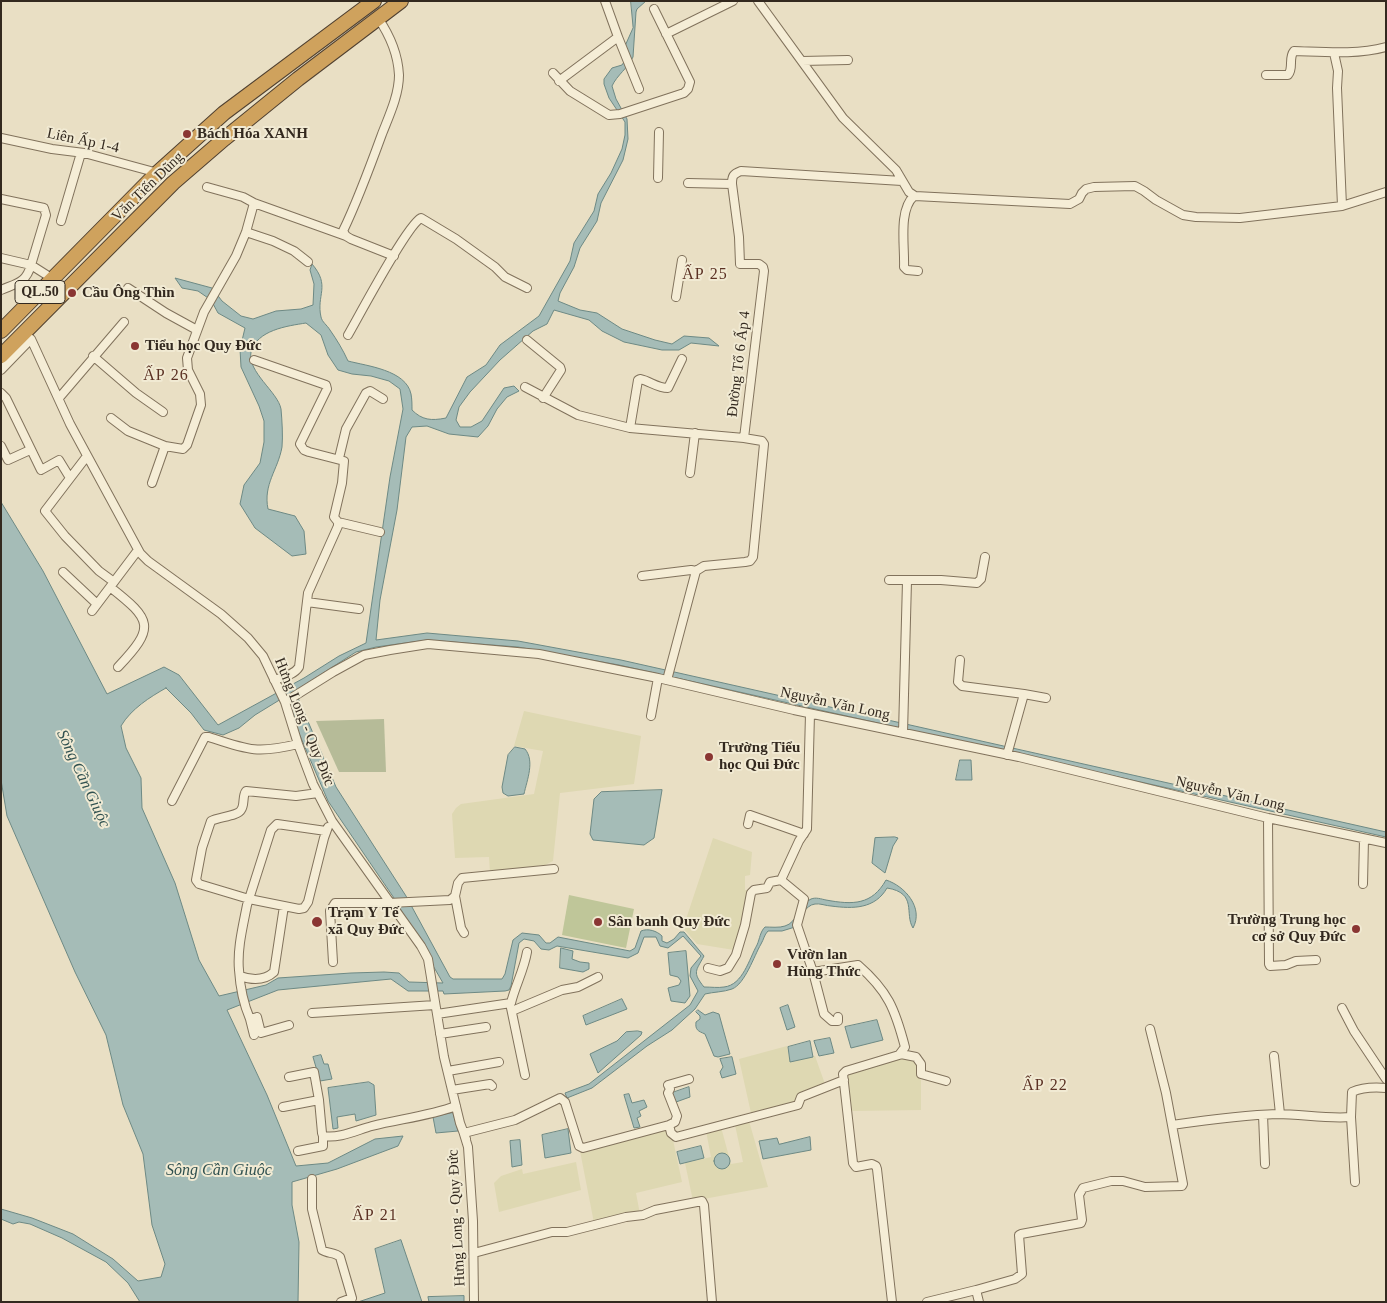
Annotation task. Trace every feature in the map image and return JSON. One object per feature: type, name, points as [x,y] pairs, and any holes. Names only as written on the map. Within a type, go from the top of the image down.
[{"type":"highway","name":"Văn Tiến Dũng","points":[[1,331],[158,173],[224,113],[374,1]]},
{"type":"highway","name":"Văn Tiến Dũng","points":[[1,356],[173,183],[298,79],[401,1]]},
{"type":"street","points":[[605,1],[639,89]]},
{"type":"street","points":[[666,34],[733,1]]},
{"type":"street","points":[[758,1],[843,118],[896,170],[909,192],[914,196],[1070,204],[1079,199],[1086,189],[1094,186],[1122,185],[1134,186],[1183,215],[1240,218],[1342,206],[1386,192]]},
{"type":"street","points":[[553,72],[570,92],[609,115],[620,114],[684,93],[688,89],[690,82],[654,9]]},
{"type":"street","points":[[346,236],[344,231],[391,112],[398,85],[399,75],[396,58],[387,31],[378,18]]},
{"type":"street","points":[[559,81],[618,36]]},
{"type":"street","points":[[1266,75],[1288,75],[1291,72],[1294,51],[1334,53],[1372,51],[1386,47]]},
{"type":"street","points":[[1334,53],[1338,71],[1336,88],[1342,206]]},
{"type":"street","points":[[802,61],[848,60]]},
{"type":"street","points":[[658,178],[659,132]]},
{"type":"street","name":"Liên Ấp 1-4","points":[[1,138],[81,153],[158,173]]},
{"type":"street","points":[[61,221],[81,153]]},
{"type":"street","points":[[688,183],[732,184],[732,176],[741,171],[902,181]]},
{"type":"street","name":"Đường Tổ 6 Ấp 4","points":[[696,571],[704,566],[744,562],[753,557],[764,446],[762,441],[744,438],[764,267],[759,264],[740,264],[739,237],[732,184]]},
{"type":"street","points":[[206,187],[243,197],[254,203],[346,236],[394,256]]},
{"type":"street","points":[[914,196],[909,201],[905,214],[904,267],[906,270],[918,271]]},
{"type":"street","points":[[1,199],[40,206],[46,211],[27,277],[23,281],[1,290]]},
{"type":"street","points":[[111,418],[128,431],[165,446],[183,448],[188,445],[200,411],[200,394],[188,370],[187,358],[208,304],[236,256],[246,232],[254,203]]},
{"type":"street","points":[[348,335],[416,221],[422,218],[456,239],[495,267],[504,277],[527,288]]},
{"type":"street","points":[[246,232],[273,241],[294,251],[308,262]]},
{"type":"street","points":[[1,258],[31,265],[53,279]]},
{"type":"street","points":[[676,297],[682,260]]},
{"type":"street","points":[[128,288],[166,314],[197,330]]},
{"type":"street","points":[[59,398],[124,322]]},
{"type":"street","name":"Hưng Long - Quy Đức","points":[[1,370],[31,338],[70,424],[138,550],[148,561],[222,614],[248,638],[263,656],[284,701],[298,744],[318,793],[332,821],[421,946],[428,959],[440,1034],[460,1123],[468,1147],[474,1253],[474,1302]]},
{"type":"street","points":[[527,340],[561,368],[560,374],[543,398]]},
{"type":"street","points":[[93,356],[136,393],[163,412]]},
{"type":"street","points":[[630,428],[638,380],[644,380],[659,387],[668,388],[682,359]]},
{"type":"street","points":[[254,360],[326,385],[327,389],[300,444],[304,450],[309,452],[344,460],[342,483],[334,517],[338,522],[380,532]]},
{"type":"street","points":[[524,387],[578,415],[630,428],[744,438]]},
{"type":"street","points":[[339,458],[346,430],[366,393],[369,391],[383,399]]},
{"type":"street","points":[[1,393],[4,402],[42,470],[59,460],[70,478]]},
{"type":"street","points":[[690,472],[695,433]]},
{"type":"street","points":[[1,446],[8,460],[30,450]]},
{"type":"street","points":[[152,483],[165,446]]},
{"type":"street","points":[[88,456],[45,511],[65,536],[137,609],[144,622],[144,634],[132,652],[118,667]]},
{"type":"street","points":[[274,680],[290,675],[299,667],[308,593],[336,532],[338,522]]},
{"type":"street","points":[[63,572],[95,608],[138,550]]},
{"type":"street","points":[[889,580],[941,580],[977,583],[981,579],[985,557]]},
{"type":"street","points":[[642,576],[696,571],[667,680]]},
{"type":"street","points":[[903,733],[907,581]]},
{"type":"street","points":[[307,602],[360,609]]},
{"type":"street","name":"Nguyễn Văn Long","points":[[284,701],[364,655],[428,644],[539,654],[658,678],[810,714],[1007,755],[1268,818],[1386,843]]},
{"type":"street","points":[[960,660],[958,682],[962,686],[1046,698]]},
{"type":"street","points":[[650,716],[658,678]]},
{"type":"street","points":[[1007,755],[1024,694]]},
{"type":"street","points":[[781,880],[799,841],[807,829],[810,714]]},
{"type":"street","points":[[172,801],[205,738],[209,737],[243,749],[259,751],[298,744]]},
{"type":"street","points":[[318,793],[296,796],[248,790],[244,793],[242,810],[239,813],[222,816],[211,821],[202,848],[196,881],[200,884],[249,899],[299,909],[304,908],[308,902],[326,831],[332,821]]},
{"type":"street","points":[[748,824],[750,815],[804,834]]},
{"type":"street","points":[[1268,818],[1270,966],[1316,960]]},
{"type":"street","points":[[254,1035],[240,976],[240,948],[247,905],[272,830],[277,824],[326,831]]},
{"type":"street","points":[[1363,884],[1364,838]]},
{"type":"street","points":[[464,933],[461,928],[455,896],[458,883],[462,878],[554,869]]},
{"type":"street","points":[[708,968],[720,971],[728,968],[738,948],[751,893],[754,890],[766,888],[770,882],[781,880],[803,897],[803,905],[797,924],[813,972],[824,1014],[832,1020],[838,1021],[838,1017]]},
{"type":"street","points":[[333,962],[330,911],[335,903],[450,900],[455,896]]},
{"type":"street","points":[[240,976],[254,979],[267,977],[274,972],[284,906]]},
{"type":"street","points":[[525,1075],[511,1007],[514,989],[525,964],[527,952]]},
{"type":"street","points":[[813,972],[858,965],[873,978],[885,993],[898,1018],[905,1046],[901,1054]]},
{"type":"street","points":[[312,1012],[511,1007],[562,990],[578,987],[598,977]]},
{"type":"street","points":[[1342,1008],[1354,1031],[1386,1079]]},
{"type":"street","points":[[250,1019],[257,1017],[261,1033],[290,1025]]},
{"type":"street","points":[[440,1034],[486,1027]]},
{"type":"street","points":[[927,1302],[1015,1279],[1022,1274],[1019,1235],[1080,1223],[1082,1220],[1079,1195],[1083,1188],[1111,1181],[1123,1181],[1145,1187],[1182,1186],[1166,1093],[1150,1029]]},
{"type":"street","points":[[892,1302],[877,1169],[872,1164],[857,1167],[854,1165],[843,1074],[846,1071],[901,1054],[916,1057],[921,1064],[921,1074],[946,1081]]},
{"type":"street","points":[[1274,1056],[1280,1114]]},
{"type":"street","points":[[448,1071],[499,1062]]},
{"type":"street","points":[[289,1078],[314,1072],[320,1100],[323,1146],[298,1151]]},
{"type":"street","points":[[465,1136],[515,1120],[560,1098],[565,1102],[579,1146],[583,1148],[675,1122],[677,1116],[668,1093],[670,1089],[668,1085],[689,1079]]},
{"type":"street","points":[[669,1125],[671,1133],[676,1137],[798,1104],[802,1097],[844,1080]]},
{"type":"street","points":[[452,1090],[490,1084],[492,1086]]},
{"type":"street","points":[[1355,1182],[1351,1117],[1352,1092],[1374,1087],[1386,1088]]},
{"type":"street","points":[[283,1107],[320,1100]]},
{"type":"street","points":[[323,1136],[341,1135],[373,1126],[437,1113],[456,1106]]},
{"type":"street","points":[[1172,1125],[1245,1116],[1280,1114],[1336,1118],[1351,1117]]},
{"type":"street","points":[[1263,1115],[1265,1164]]},
{"type":"street","points":[[312,1179],[312,1209],[322,1250],[326,1253],[337,1254],[340,1257],[352,1298],[352,1300],[341,1302]]},
{"type":"street","points":[[474,1253],[552,1232],[567,1232],[702,1201],[704,1204],[712,1302]]},
{"type":"street","points":[[976,1290],[979,1302]]},
{"type":"shaded area","points":[[524,711],[641,736],[634,784],[560,793],[553,861],[545,865],[490,872],[489,857],[455,858],[452,814],[461,804],[534,794],[543,751],[514,746]]},
{"type":"shaded area","points":[[713,838],[752,852],[750,875],[745,876],[745,890],[750,890],[734,950],[697,944],[683,928]]},
{"type":"shaded area","points":[[787,1046],[790,1062],[815,1056],[825,1084],[798,1102],[751,1113],[739,1059]]},
{"type":"shaded area","points":[[903,1054],[921,1064],[921,1110],[853,1111],[849,1108],[846,1077],[849,1074],[899,1059]]},
{"type":"shaded area","points":[[749,1121],[768,1187],[693,1201],[685,1163],[711,1157],[706,1131],[721,1127],[731,1164],[743,1162],[735,1125]]},
{"type":"shaded area","points":[[664,1129],[668,1131],[671,1140],[673,1140],[682,1182],[636,1193],[640,1214],[594,1223],[580,1151]]},
{"type":"shaded area","points":[[576,1162],[581,1190],[499,1212],[494,1183],[501,1176],[522,1169],[523,1174]]},
{"type":"green space","points":[[384,719],[386,772],[339,772],[316,721]]},
{"type":"green space","name":"Sân banh Quy Đức","points":[[569,895],[634,909],[626,948],[562,935]]},
{"type":"water","name":"Sông Cần Giuộc","points":[[631,1],[646,1],[636,12],[633,57],[612,86],[616,99],[627,119],[628,139],[623,160],[601,203],[597,221],[580,248],[574,267],[560,293],[558,301],[580,310],[597,313],[622,329],[655,340],[672,344],[684,336],[709,338],[719,346],[691,343],[679,350],[662,350],[624,342],[602,331],[589,320],[554,310],[547,324],[533,331],[500,360],[470,392],[459,407],[456,420],[460,427],[471,427],[482,421],[504,388],[514,386],[519,391],[507,397],[497,409],[488,426],[478,437],[449,434],[427,426],[412,427],[406,437],[397,510],[380,600],[376,640],[427,633],[518,641],[621,660],[1386,832],[1386,837],[619,665],[518,647],[427,640],[376,647],[356,652],[295,691],[336,787],[406,896],[450,977],[453,979],[502,979],[505,974],[513,940],[522,933],[539,935],[546,943],[550,943],[558,937],[630,951],[635,948],[641,931],[652,930],[662,936],[662,941],[667,943],[680,932],[684,932],[704,956],[696,972],[700,982],[704,987],[724,987],[731,985],[741,977],[765,927],[780,927],[789,924],[807,901],[813,898],[836,902],[853,902],[868,899],[881,888],[886,880],[900,887],[911,899],[916,913],[916,920],[913,928],[908,905],[903,894],[887,888],[876,900],[863,906],[811,905],[803,913],[795,927],[782,931],[768,931],[745,976],[737,986],[729,990],[705,994],[695,1009],[672,1030],[647,1046],[592,1088],[567,1098],[565,1093],[589,1084],[690,1005],[698,991],[690,976],[691,968],[701,956],[683,936],[668,948],[660,946],[656,937],[644,937],[638,953],[628,958],[557,946],[549,950],[541,949],[534,941],[524,939],[519,943],[511,986],[509,990],[505,991],[444,994],[443,991],[408,991],[391,979],[278,990],[227,1010],[267,1095],[296,1166],[328,1163],[375,1139],[403,1136],[398,1146],[337,1169],[292,1182],[292,1205],[299,1242],[298,1302],[140,1302],[128,1283],[106,1262],[62,1238],[30,1224],[19,1222],[13,1224],[1,1219],[1,1209],[32,1218],[73,1234],[113,1259],[138,1281],[161,1277],[165,1264],[152,1225],[143,1154],[123,1105],[106,1035],[75,972],[7,816],[1,780],[1,502],[43,571],[107,694],[164,667],[179,675],[218,725],[304,678],[339,656],[366,643],[390,477],[403,409],[400,389],[389,381],[338,370],[328,355],[321,335],[306,323],[274,330],[259,339],[254,345],[251,359],[254,367],[279,402],[281,409],[282,447],[269,484],[268,509],[295,516],[304,531],[306,554],[292,556],[255,528],[240,504],[244,485],[260,463],[264,442],[264,421],[241,367],[240,349],[245,328],[218,313],[211,300],[198,291],[182,288],[175,278],[212,288],[222,301],[241,316],[253,319],[276,311],[301,309],[313,305],[314,284],[310,270],[312,264],[321,278],[320,309],[323,322],[329,328],[348,361],[375,367],[394,374],[408,386],[412,400],[412,410],[419,416],[427,419],[446,418],[467,377],[486,365],[500,345],[539,316],[570,261],[574,243],[594,211],[598,194],[611,173],[622,149],[625,135],[625,122],[609,98],[604,79],[612,68],[622,65],[628,56],[625,46],[633,28]],"holes":[[[166,688],[191,713],[204,730],[223,735],[239,728],[255,715],[286,696],[298,731],[328,801],[394,898],[443,983],[409,982],[399,973],[351,973],[278,978],[266,985],[219,996],[199,960],[175,883],[142,808],[141,778],[126,748],[121,726],[135,709],[147,699]]]},
{"type":"water","points":[[515,747],[525,749],[530,765],[524,794],[508,796],[503,793],[502,787],[508,755]]},
{"type":"water","points":[[960,760],[971,760],[972,780],[956,780]]},
{"type":"water","points":[[662,790],[654,838],[644,845],[593,840],[590,834],[594,799],[601,792]]},
{"type":"water","points":[[875,838],[898,838],[893,846],[885,873],[872,863]]},
{"type":"water","points":[[561,948],[573,951],[572,959],[589,963],[589,969],[583,972],[560,968]]},
{"type":"water","points":[[686,951],[690,996],[685,1003],[671,1001],[668,988],[679,985],[681,981],[678,977],[670,975],[668,953]]},
{"type":"water","points":[[622,999],[627,1009],[586,1025],[583,1016]]},
{"type":"water","points":[[788,1005],[795,1027],[787,1030],[780,1008]]},
{"type":"water","points":[[698,1010],[705,1015],[713,1012],[719,1014],[730,1054],[714,1056],[705,1034],[697,1029],[696,1022],[700,1019],[696,1012]]},
{"type":"water","points":[[877,1020],[883,1040],[851,1048],[845,1027]]},
{"type":"water","points":[[626,1032],[642,1032],[641,1035],[598,1073],[590,1054],[617,1041]]},
{"type":"water","points":[[830,1038],[834,1053],[819,1056],[814,1041]]},
{"type":"water","points":[[810,1041],[813,1057],[790,1062],[788,1047]]},
{"type":"water","points":[[321,1055],[324,1064],[328,1064],[332,1079],[320,1081],[313,1057]]},
{"type":"water","points":[[732,1057],[736,1074],[722,1078],[720,1072],[723,1067],[720,1059]]},
{"type":"water","points":[[369,1082],[374,1085],[376,1115],[356,1121],[355,1114],[337,1117],[338,1128],[333,1129],[328,1088]]},
{"type":"water","points":[[689,1087],[690,1097],[676,1102],[672,1093]]},
{"type":"water","points":[[629,1094],[632,1103],[644,1100],[647,1107],[639,1111],[641,1116],[637,1118],[640,1127],[634,1128],[624,1095]]},
{"type":"water","points":[[453,1113],[458,1131],[436,1133],[433,1117]]},
{"type":"water","points":[[568,1129],[571,1153],[545,1158],[542,1135]]},
{"type":"water","points":[[810,1137],[811,1150],[763,1159],[759,1141],[777,1138],[779,1144]]},
{"type":"water","points":[[520,1140],[522,1165],[512,1167],[510,1141]]},
{"type":"water","points":[[701,1146],[704,1158],[680,1164],[677,1152]]},
{"type":"water","points":[[719,1153],[725,1153],[730,1158],[728,1167],[719,1169],[714,1164],[714,1158]]},
{"type":"water","points":[[401,1240],[422,1302],[358,1302],[385,1293],[375,1249]]},
{"type":"water","points":[[464,1296],[464,1302],[429,1302],[428,1297]]},
{"type":"place","name":"Bách Hóa XANH","points":[[187,134]]},
{"type":"place","name":"Cầu Ông Thìn","points":[[72,293]]},
{"type":"place","name":"Tiểu học Quy Đức","points":[[135,346]]},
{"type":"place","name":"Trường Tiểu học Qui Đức","points":[[709,757]]},
{"type":"place","name":"Trạm Y Tế xã Quy Đức","points":[[317,922]]},
{"type":"place","name":"Sân banh Quy Đức","points":[[598,922]]},
{"type":"place","name":"Trường Trung học cơ sở Quy Đức","points":[[1356,929]]},
{"type":"place","name":"Vườn lan Hùng Thức","points":[[777,964]]},
{"type":"district","name":"ẤP 25","points":[[705,275]]},
{"type":"district","name":"ẤP 26","points":[[166,376]]},
{"type":"district","name":"ẤP 22","points":[[1045,1086]]},
{"type":"district","name":"ẤP 21","points":[[375,1216]]}]
